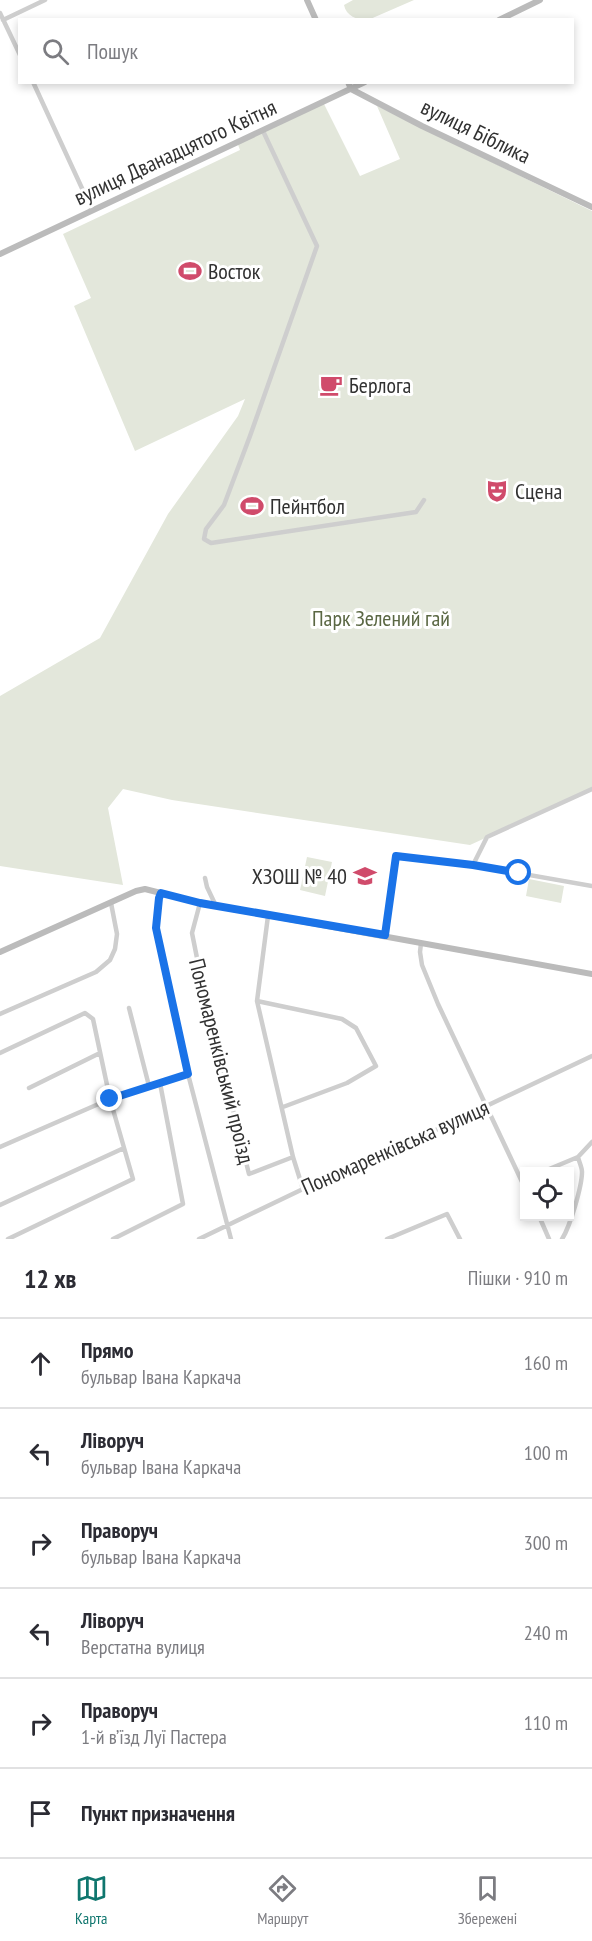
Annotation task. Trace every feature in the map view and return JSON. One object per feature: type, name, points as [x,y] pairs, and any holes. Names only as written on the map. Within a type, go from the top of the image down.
[{"type":"street","points":[[3,20],[45,0]]},
{"type":"street","points":[[307,0],[315,18]]},
{"type":"street","points":[[503,18],[540,0]]},
{"type":"street","points":[[0,13],[18,51]]},
{"type":"street","points":[[34,84],[92,210]]},
{"type":"street","name":"вулиця Дванадцятого Квітня","points":[[0,254],[263,130],[350,86]]},
{"type":"street","name":"вулиця Біблика","points":[[350,86],[422,126],[592,207]]},
{"type":"street","points":[[263,130],[317,246],[224,505],[206,529],[204,539],[211,543],[416,512],[424,500]]},
{"type":"street","points":[[473,865],[487,837],[592,789]]},
{"type":"street","points":[[385,935],[396,856],[473,865],[592,886]]},
{"type":"street","points":[[206,878],[207,887],[216,906]]},
{"type":"street","points":[[0,952],[145,889],[200,903],[268,916],[385,935],[592,974]]},
{"type":"street","points":[[161,893],[156,928],[188,1074],[231,1239]]},
{"type":"street","points":[[0,1014],[96,972],[110,960],[115,949],[117,934],[111,903]]},
{"type":"street","name":"Пономаренківський проїзд","points":[[200,903],[192,933],[205,998],[249,1174],[293,1157]]},
{"type":"street","points":[[268,916],[257,1001],[293,1157],[303,1189]]},
{"type":"street","points":[[421,942],[422,965],[447,1024],[520,1173]]},
{"type":"street","points":[[257,1001],[342,1019],[356,1028],[376,1066],[347,1083],[283,1107]]},
{"type":"street","points":[[129,1008],[149,1086]]},
{"type":"street","points":[[0,1053],[85,1013],[93,1019],[110,1099],[133,1179],[8,1239]]},
{"type":"street","points":[[29,1088],[100,1053]]},
{"type":"street","name":"Пономаренківська вулиця","points":[[199,1239],[592,1056]]},
{"type":"street","points":[[0,1148],[110,1099],[188,1074]]},
{"type":"street","points":[[113,1239],[183,1204],[160,1083]]},
{"type":"street","points":[[554,1167],[578,1157],[592,1142]]},
{"type":"street","points":[[0,1205],[124,1148]]},
{"type":"street","points":[[562,1239],[576,1203],[582,1172],[578,1157]]},
{"type":"street","points":[[387,1239],[447,1214],[460,1239]]},
{"type":"street","points":[[541,1221],[549,1239]]},
{"type":"green space","points":[[353,0],[414,0],[373,18],[356,18],[347,12],[344,5]]},
{"type":"green space","name":"Парк Зелений гай","points":[[323,102],[360,176],[400,159],[377,106],[592,211],[592,789],[470,845],[172,800],[123,789],[108,808],[123,885],[0,866],[0,696],[100,638],[168,514],[238,416],[245,399],[135,451],[74,306],[91,298],[63,234],[240,150],[237,142]]},
{"type":"green space","points":[[307,857],[332,862],[325,896],[300,890]]},
{"type":"green space","points":[[529,879],[564,886],[561,903],[526,896]]},
{"type":"place","name":"Восток","points":[[190,271]]},
{"type":"place","name":"Берлога","points":[[331,385]]},
{"type":"place","name":"Сцена","points":[[497,491]]},
{"type":"place","name":"Пейнтбол","points":[[252,506]]},
{"type":"place","name":"ХЗОШ № 40","points":[[365,876]]},
{"type":"route","points":[[110,1099],[188,1074],[156,928],[161,893],[268,916],[385,935],[396,856],[519,873]]}]
